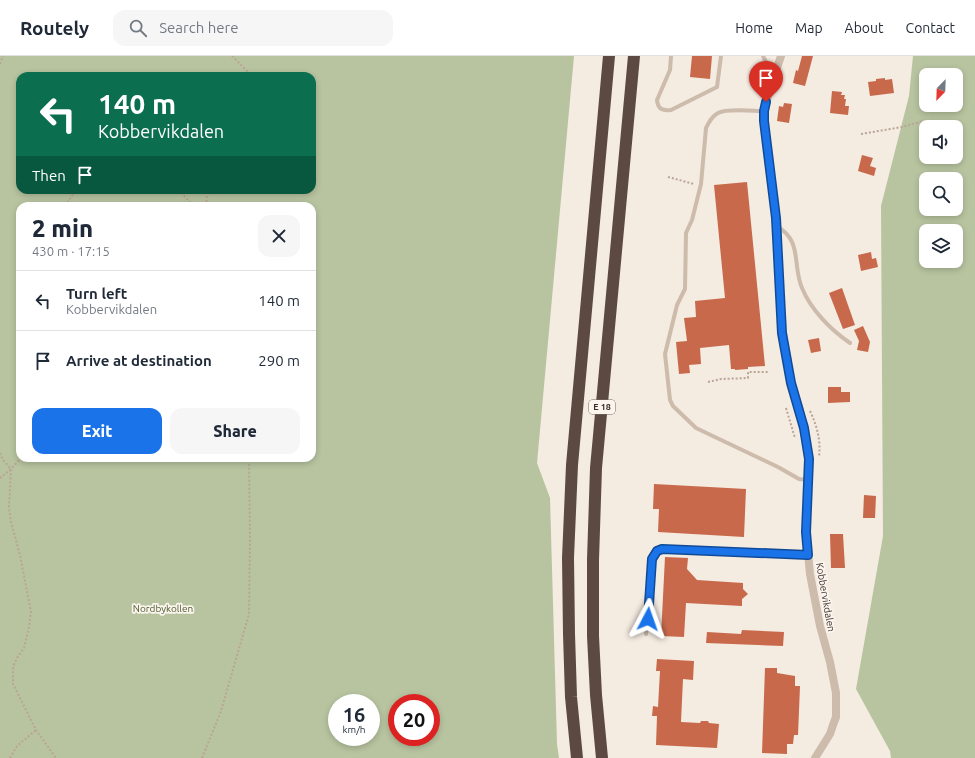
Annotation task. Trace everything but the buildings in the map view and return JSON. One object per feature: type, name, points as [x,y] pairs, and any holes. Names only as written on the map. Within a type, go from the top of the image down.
[{"type":"highway","name":"E 18","points":[[577,758],[571,697],[569,634],[568,558],[572,465],[609,56]]},
{"type":"highway","name":"E 18","points":[[602,758],[596,695],[593,636],[593,560],[596,468],[634,56]]},
{"type":"street","name":"Kobbervikdalen","points":[[782,56],[776,70],[764,111],[766,150],[776,226],[782,333],[791,383],[799,407],[809,459],[806,532],[808,555],[814,598],[835,681],[836,699],[836,717],[831,730],[815,758]]},
{"type":"lane","points":[[672,56],[670,70],[657,100],[660,109],[665,110],[670,110],[717,87],[720,56]]},
{"type":"lane","points":[[763,56],[768,66],[776,70]]},
{"type":"lane","points":[[764,111],[739,110],[719,112],[710,120],[706,128],[701,184],[692,220],[686,233],[685,290],[678,305],[665,354],[670,400],[673,406],[696,428],[778,467],[799,479],[808,480]]},
{"type":"lane","points":[[776,226],[782,229],[789,236],[794,245],[802,288],[810,302],[829,327],[850,343]]},
{"type":"lane","points":[[646,634],[652,559],[657,551],[662,549],[808,555]]},
{"type":"path","points":[[0,64],[3,56]]},
{"type":"path","points":[[232,56],[248,72]]},
{"type":"path","points":[[861,134],[919,122]]},
{"type":"path","points":[[668,177],[693,184]]},
{"type":"path","points":[[182,194],[190,202]]},
{"type":"path","points":[[708,382],[748,378],[748,372],[769,372]]},
{"type":"path","points":[[0,453],[10,469],[9,507],[11,522],[20,555],[31,612],[24,648],[13,667],[13,684],[36,730],[56,758]]},
{"type":"path","points":[[0,478],[17,462]]},
{"type":"path","points":[[202,758],[221,711],[249,614],[250,462]]},
{"type":"path","points":[[10,758],[17,746],[36,730]]},
{"type":"green space","name":"Nordbykollen","points":[[0,56],[574,56],[537,463],[550,498],[557,744],[559,758],[0,758]]},
{"type":"green space","points":[[913,56],[975,56],[975,758],[891,758],[890,751],[856,689],[883,536],[881,206],[909,96]]},
{"type":"route","points":[[648,619],[652,559],[653,555],[657,551],[662,549],[808,555],[806,514],[809,459],[804,428],[786,360],[782,333],[776,218],[766,150],[764,121],[766,102]]}]
